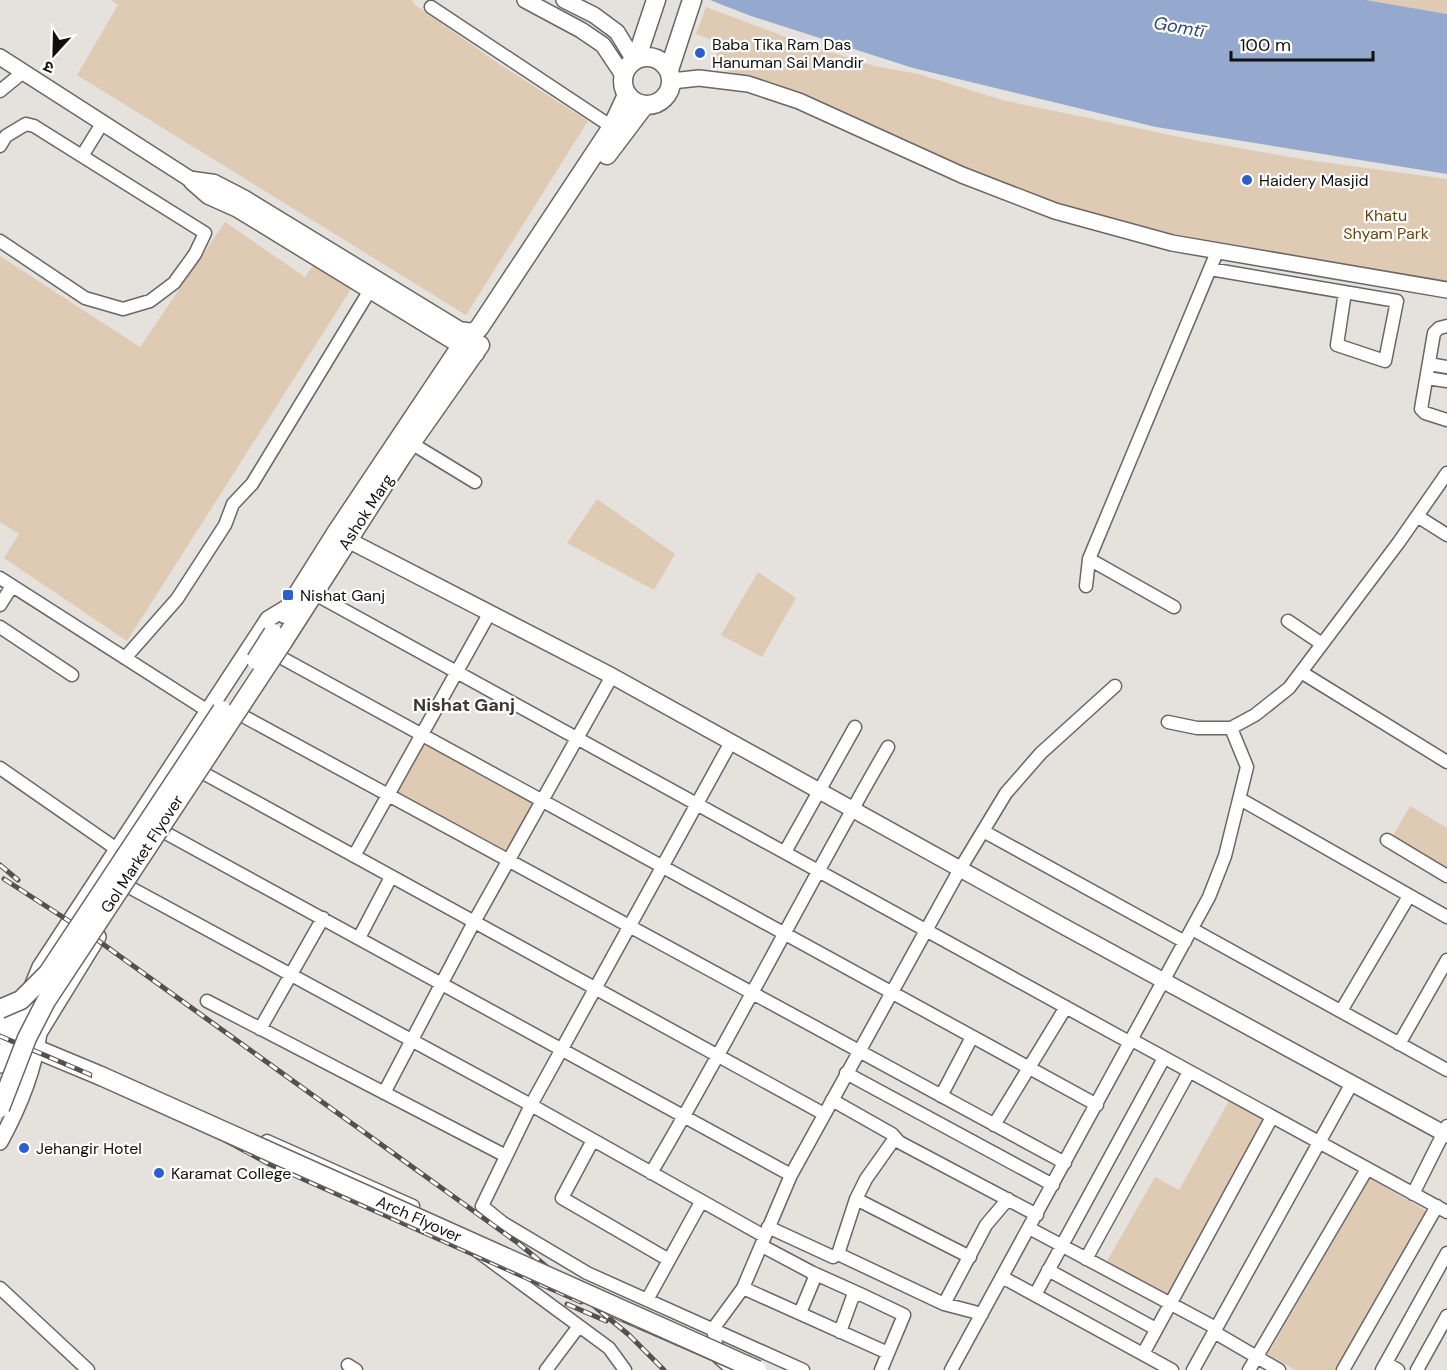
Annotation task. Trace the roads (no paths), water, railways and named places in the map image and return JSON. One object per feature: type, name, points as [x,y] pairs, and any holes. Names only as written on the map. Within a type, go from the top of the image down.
[{"type":"main road","points":[[656,0],[623,85],[627,95],[634,102],[644,106],[654,105],[663,100],[670,91],[676,50],[692,0]]},
{"type":"main road","points":[[635,58],[653,57],[666,65],[671,76]]},
{"type":"main road","points":[[194,181],[214,184],[243,199],[459,331],[472,333],[479,328],[612,127],[627,95]]},
{"type":"main road","name":"Ashok Marg","points":[[296,608],[336,533],[568,208],[644,106]]},
{"type":"main road","points":[[194,181],[208,195],[238,208],[468,350]]},
{"type":"main road","name":"Ashok Marg","points":[[296,608],[313,593],[468,350]]},
{"type":"main road","name":"Gol Market Flyover","points":[[0,1108],[27,1038],[46,1001],[280,644],[296,608]]},
{"type":"main road","name":"Gol Market Flyover","points":[[0,1009],[21,1000],[48,973],[280,644]]},
{"type":"main road","name":"Arch Flyover","points":[[9,1033],[38,1042],[101,1077],[757,1370]]},
{"type":"street","points":[[525,0],[581,30],[603,45],[635,58]]},
{"type":"street","points":[[564,0],[594,15],[616,32],[635,58]]},
{"type":"street","points":[[431,7],[612,127]]},
{"type":"street","points":[[0,57],[194,181]]},
{"type":"street","points":[[0,91],[22,73]]},
{"type":"street","points":[[671,76],[748,84],[799,101],[962,175],[1055,211],[1172,243],[1447,290]]},
{"type":"street","points":[[82,156],[103,122]]},
{"type":"street","points":[[0,146],[6,136],[26,124],[34,126],[205,233],[195,254],[174,283],[150,301],[123,309],[85,298],[0,241]]},
{"type":"street","points":[[1086,586],[1089,559],[1217,252]]},
{"type":"street","points":[[1210,269],[1345,292],[1397,301],[1385,361],[1337,345],[1345,292]]},
{"type":"street","points":[[126,658],[177,599],[225,525],[233,504],[252,484],[370,290]]},
{"type":"street","points":[[1447,326],[1438,328],[1434,333],[1422,409],[1425,413],[1447,420]]},
{"type":"street","points":[[1429,364],[1447,367]]},
{"type":"street","points":[[1427,378],[1447,381]]},
{"type":"street","points":[[411,442],[475,482]]},
{"type":"street","points":[[1168,722],[1197,728],[1231,728],[1255,715],[1289,688],[1447,473]]},
{"type":"street","points":[[1417,516],[1447,535]]},
{"type":"street","points":[[348,540],[612,676],[1165,982],[1446,1131],[1413,1194]]},
{"type":"street","points":[[1089,559],[1174,607]]},
{"type":"street","points":[[0,578],[208,711]]},
{"type":"street","points":[[0,605],[12,586]]},
{"type":"street","points":[[313,593],[1066,1007],[1442,1209],[1343,1370]]},
{"type":"street","name":"Ashok Marg","points":[[0,1065],[9,1033],[40,967],[77,909],[268,619],[296,608],[300,630],[280,644],[243,716],[129,887],[84,960],[38,1042],[13,1118],[0,1142]]},
{"type":"street","points":[[354,856],[489,614]]},
{"type":"street","points":[[1288,621],[1322,644]]},
{"type":"street","points":[[0,627],[72,675]]},
{"type":"street","points":[[280,644],[422,734],[1097,1105]]},
{"type":"street","points":[[1301,672],[1447,762]]},
{"type":"street","points":[[384,1093],[474,922],[612,676]]},
{"type":"street","points":[[733,1370],[719,1358],[713,1329],[743,1288],[791,1174],[858,1051],[960,869],[1006,793],[1041,753],[1114,686]]},
{"type":"street","points":[[243,716],[1065,1163]]},
{"type":"street","points":[[785,852],[855,727]]},
{"type":"street","points":[[951,1370],[1165,982],[1209,897],[1225,856],[1247,768],[1231,728]]},
{"type":"street","points":[[731,742],[531,1105],[482,1206],[502,1223],[587,1273],[803,1370]]},
{"type":"street","points":[[651,1173],[685,1116],[888,747]]},
{"type":"street","points":[[0,768],[118,850]]},
{"type":"street","points":[[205,774],[824,1114]]},
{"type":"street","points":[[1240,799],[1447,917]]},
{"type":"street","points":[[139,818],[791,1174]]},
{"type":"street","points":[[983,831],[1185,942]]},
{"type":"street","points":[[1386,840],[1447,876]]},
{"type":"street","points":[[103,872],[531,1105],[765,1236],[812,1272],[904,1315],[881,1370]]},
{"type":"street","points":[[359,938],[392,877]]},
{"type":"street","points":[[1341,1011],[1409,896]]},
{"type":"street","points":[[77,909],[105,927]]},
{"type":"street","points":[[260,1029],[323,918]]},
{"type":"street","points":[[1192,929],[1447,1070]]},
{"type":"street","points":[[56,944],[84,960]]},
{"type":"street","points":[[1399,1044],[1447,960]]},
{"type":"street","points":[[207,1001],[506,1156]]},
{"type":"street","points":[[994,1125],[1066,1007]]},
{"type":"street","points":[[0,1018],[9,1033]]},
{"type":"street","points":[[941,1096],[972,1037]]},
{"type":"street","points":[[1035,1295],[1164,1058]]},
{"type":"street","points":[[80,1067],[105,1086],[478,1252],[609,1348],[625,1370]]},
{"type":"street","points":[[1086,1258],[1189,1072]]},
{"type":"street","points":[[846,1073],[1053,1185]]},
{"type":"street","points":[[1193,1370],[1352,1083]]},
{"type":"street","points":[[832,1100],[895,1138],[1037,1215]]},
{"type":"street","points":[[1143,1354],[1272,1117]]},
{"type":"street","points":[[765,1236],[833,1257],[838,1254],[856,1199],[866,1179],[895,1138]]},
{"type":"street","points":[[593,1140],[562,1198],[669,1260]]},
{"type":"street","points":[[1249,1370],[1367,1169]]},
{"type":"street","points":[[856,1199],[970,1257]]},
{"type":"street","points":[[944,1304],[986,1225],[1008,1199]]},
{"type":"street","points":[[647,1300],[701,1202]]},
{"type":"street","points":[[1029,1228],[1170,1304],[1279,1370]]},
{"type":"street","points":[[1398,1370],[1384,1366],[1447,1253]]},
{"type":"street","points":[[838,1254],[944,1304],[982,1314]]},
{"type":"street","points":[[1048,1270],[1156,1329]]},
{"type":"street","points":[[800,1313],[814,1277],[812,1272]]},
{"type":"street","points":[[1002,1277],[1172,1370]]},
{"type":"street","points":[[0,1288],[88,1370]]},
{"type":"street","points":[[743,1288],[888,1353]]},
{"type":"street","points":[[840,1332],[853,1296],[860,1294]]},
{"type":"street","points":[[1416,1370],[1447,1316]]},
{"type":"street","points":[[546,1370],[579,1326]]},
{"type":"water","name":"Gomtī","points":[[710,0],[1366,0],[1447,14],[1447,174],[1156,127],[913,68],[751,16]]},
{"type":"railway","points":[[0,865],[18,880]]},
{"type":"railway","points":[[4,879],[89,934],[518,1243],[629,1335],[664,1370]]},
{"type":"railway","points":[[0,1036],[154,1102],[269,1164],[581,1302]]},
{"type":"railway","points":[[567,1304],[606,1321]]},
{"type":"railway","points":[[614,1316],[738,1370]]},
{"type":"place","name":"Baba Tika Ram Das Hanuman Sai Mandir","points":[[700,53]]},
{"type":"place","name":"Haidery Masjid","points":[[1247,180]]},
{"type":"place","name":"Nishat Ganj","points":[[288,595]]},
{"type":"place","name":"Jehangir Hotel","points":[[24,1148]]},
{"type":"place","name":"Karamat College","points":[[159,1173]]},
{"type":"district","name":"Nishat Ganj","points":[[464,705]]},
{"type":"park label","name":"Khatu Shyam Park","points":[[1386,224]]}]
